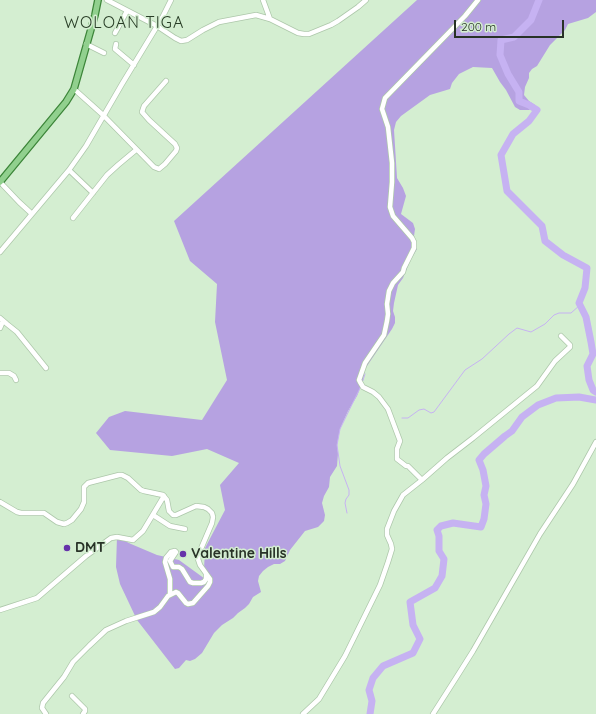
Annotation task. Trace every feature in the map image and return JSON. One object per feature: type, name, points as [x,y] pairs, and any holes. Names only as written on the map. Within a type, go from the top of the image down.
[{"type":"main road","points":[[0,182],[66,102],[74,89],[98,0]]},
{"type":"street","points":[[107,0],[157,26],[181,41],[185,41],[219,22],[256,15],[270,18],[298,33],[309,34],[338,21],[366,0]]},
{"type":"street","points":[[263,0],[270,18]]},
{"type":"street","points":[[422,480],[408,466],[397,459],[397,449],[400,442],[388,409],[379,397],[363,387],[359,380],[365,363],[384,335],[388,314],[387,304],[389,291],[393,282],[403,272],[414,248],[412,238],[393,216],[390,207],[392,163],[388,127],[382,109],[385,98],[465,16],[478,0]]},
{"type":"street","points":[[0,252],[69,170],[86,146],[103,115],[162,18],[169,1]]},
{"type":"street","points":[[115,33],[127,10]]},
{"type":"street","points":[[86,44],[104,53]]},
{"type":"street","points":[[116,44],[115,49],[134,65]]},
{"type":"street","points":[[74,89],[103,115],[154,167],[159,169],[166,164],[177,148],[175,144],[148,120],[142,112],[144,106],[166,81]]},
{"type":"street","points":[[73,218],[107,175],[136,150]]},
{"type":"street","points":[[69,170],[93,193]]},
{"type":"street","points":[[0,182],[32,214]]},
{"type":"street","points":[[0,328],[2,319],[17,332],[46,368]]},
{"type":"street","points":[[303,714],[319,699],[345,656],[380,585],[392,549],[387,535],[387,529],[394,511],[403,495],[537,386],[555,361],[570,347],[570,345],[561,336]]},
{"type":"street","points":[[0,373],[6,372],[12,374],[16,380]]},
{"type":"street","points":[[433,714],[468,658],[540,534],[573,484],[596,442]]},
{"type":"street","points":[[0,502],[17,512],[44,513],[57,522],[64,524],[72,520],[81,509],[84,502],[84,488],[88,483],[122,475],[128,478],[141,490],[164,496],[168,502],[169,511],[173,515],[196,506],[204,507],[212,513],[212,523],[198,559],[200,565],[210,580],[210,584],[193,603],[186,603],[176,592],[170,594],[154,612],[126,621],[106,630],[88,646],[74,662],[43,703],[42,708],[46,714]]},
{"type":"street","points":[[0,610],[37,598],[86,556],[110,538],[117,537],[133,540],[143,531],[164,496]]},
{"type":"street","points":[[153,515],[170,526],[185,529]]},
{"type":"street","points":[[170,594],[170,579],[164,562],[171,552],[176,552],[170,561],[171,564],[182,569],[190,582],[204,582],[206,579],[206,574]]},
{"type":"street","points":[[72,696],[85,709],[83,714]]},
{"type":"shaded area","points":[[417,0],[596,0],[596,12],[588,18],[568,24],[565,30],[550,45],[537,66],[529,73],[524,95],[535,106],[529,110],[520,110],[515,107],[492,68],[473,67],[459,74],[452,83],[450,89],[430,95],[401,116],[396,122],[394,130],[397,178],[406,196],[401,214],[413,223],[417,249],[398,285],[393,311],[395,323],[365,369],[363,381],[357,396],[340,429],[337,445],[337,466],[330,477],[329,487],[322,503],[325,515],[324,521],[318,527],[305,531],[290,550],[285,561],[280,564],[274,564],[263,571],[259,576],[258,581],[261,592],[253,597],[245,608],[222,625],[214,633],[202,653],[195,659],[190,661],[186,660],[179,668],[175,669],[137,620],[120,584],[116,567],[117,537],[157,555],[179,560],[212,584],[204,570],[205,548],[225,510],[220,485],[239,463],[207,449],[172,456],[110,450],[96,433],[109,417],[125,411],[202,420],[227,380],[215,322],[217,284],[190,261],[174,221]]},
{"type":"waterway","points":[[539,0],[531,20],[514,37],[501,40],[500,55],[508,74],[519,92],[519,101],[537,110],[529,121],[513,134],[501,155],[507,191],[542,226],[545,241],[563,255],[587,268],[585,288],[579,303],[586,317],[593,354],[587,366],[589,380],[593,390],[596,392]]},
{"type":"waterway","points":[[402,418],[408,418],[419,410],[424,409],[431,413],[434,412],[465,370],[482,359],[517,328],[531,332],[545,324],[554,315],[559,313],[571,313],[580,305]]},
{"type":"waterway","points":[[362,383],[365,374]]},
{"type":"waterway","points":[[347,513],[345,503],[349,495],[349,490],[340,466],[337,445],[340,429],[361,386]]},
{"type":"waterway","points":[[370,714],[372,701],[369,690],[373,678],[383,666],[413,653],[420,639],[413,625],[410,602],[435,588],[442,576],[444,559],[439,551],[439,536],[437,530],[441,526],[453,523],[481,527],[484,519],[486,504],[484,495],[486,486],[483,470],[479,460],[484,454],[512,431],[522,417],[538,405],[556,398],[579,397],[596,400]]},
{"type":"place","name":"DMT","points":[[67,548]]},
{"type":"place","name":"Valentine Hills","points":[[183,554]]},
{"type":"district","name":"WOLOAN TIGA","points":[[124,23]]}]
